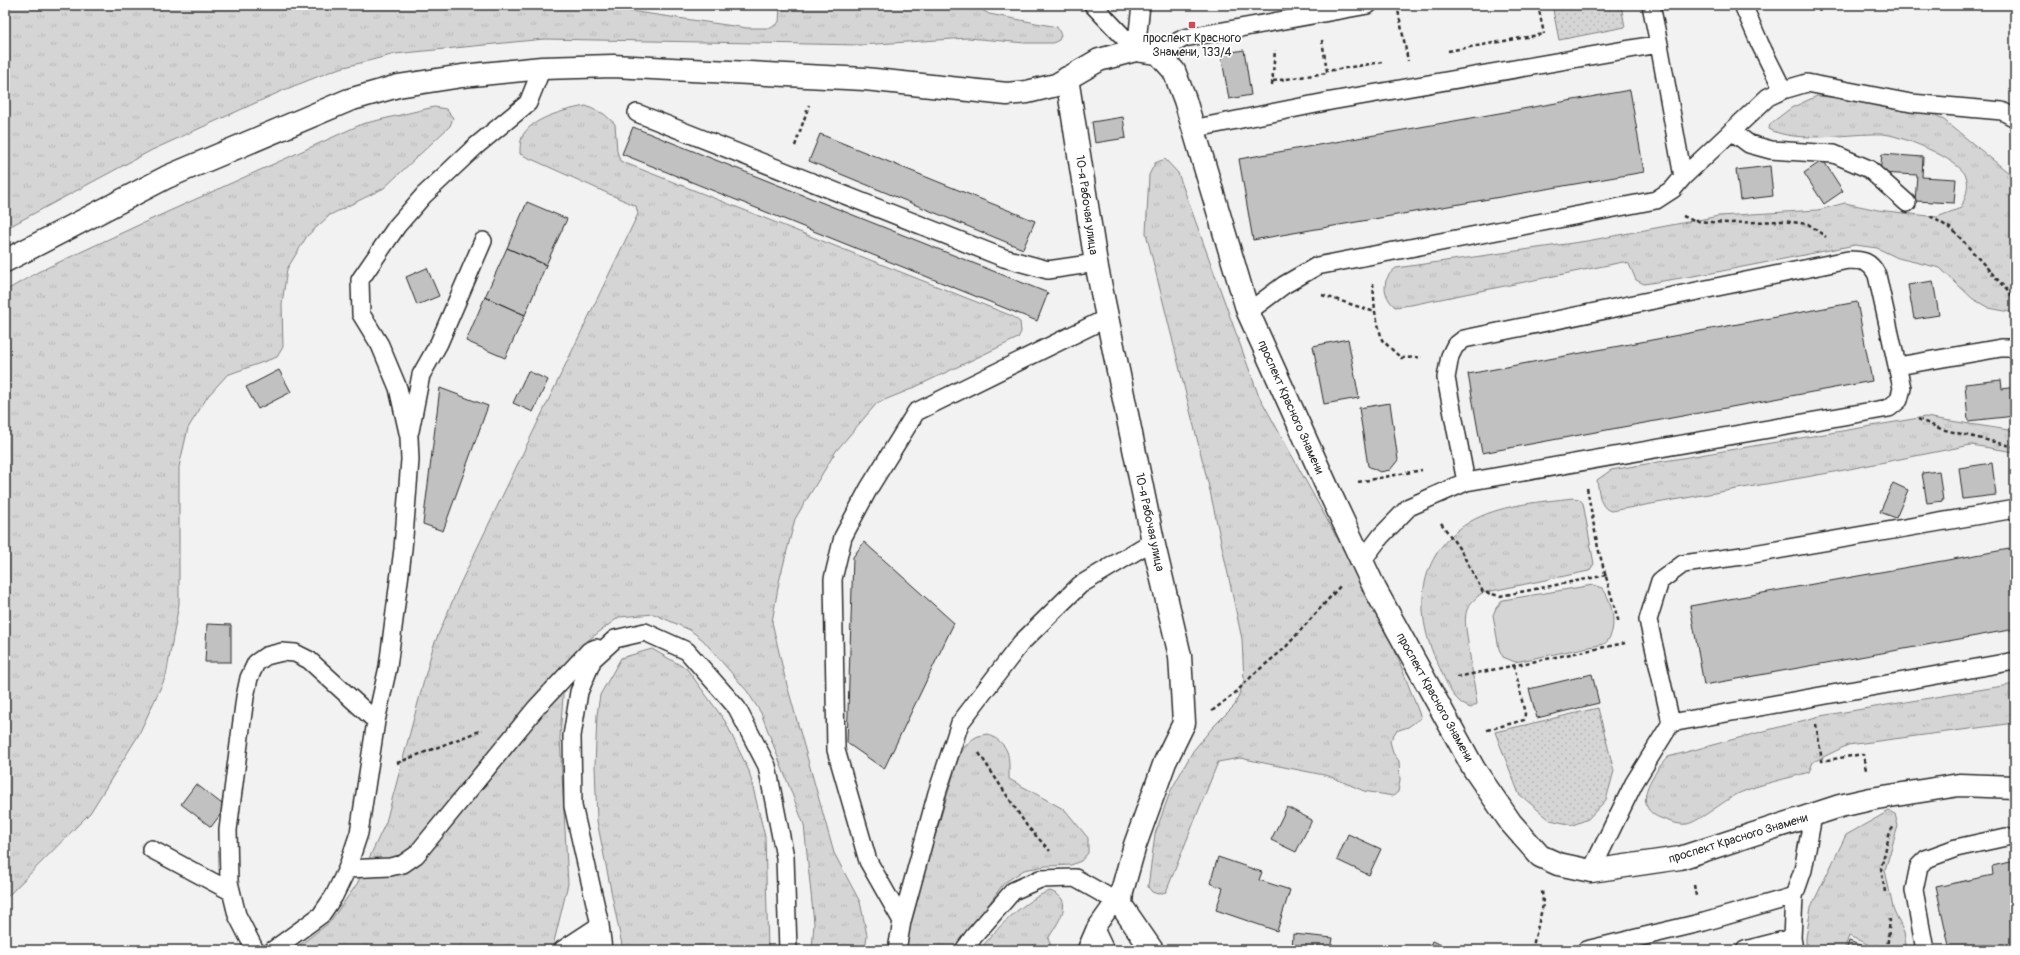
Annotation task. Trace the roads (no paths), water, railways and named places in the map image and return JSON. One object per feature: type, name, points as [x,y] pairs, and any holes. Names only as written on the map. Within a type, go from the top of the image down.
[{"type":"main road","points":[[5,261],[167,177],[349,100],[405,85],[462,76],[542,68],[613,66],[865,78],[1007,94],[1056,85],[1099,60],[1136,50],[1158,53]]},
{"type":"main road","name":"проспект Красного Знамени","points":[[1158,53],[1174,71],[1185,100],[1192,129],[1248,312],[1362,561],[1474,768],[1511,823],[1540,856],[1558,864],[1591,871],[1687,856],[1840,806],[1871,799],[1959,785],[2015,787]]},
{"type":"main road","name":"10-я Рабочая улица","points":[[1067,78],[1096,263],[1153,541],[1180,656],[1184,723],[1165,762],[1118,895],[1121,905],[1152,950]]},
{"type":"lane","points":[[1093,5],[1136,50]]},
{"type":"lane","points":[[1136,50],[1141,5]]},
{"type":"lane","points":[[1158,53],[1184,38],[1368,5]]},
{"type":"lane","points":[[1651,5],[1683,177]]},
{"type":"lane","points":[[1743,5],[1760,44],[1783,90]]},
{"type":"lane","points":[[1192,129],[1270,113],[1659,44]]},
{"type":"lane","points":[[273,950],[321,915],[334,896],[347,869],[359,833],[376,721],[388,667],[403,549],[410,460],[409,437],[398,388],[380,345],[361,314],[360,280],[396,226],[424,195],[476,146],[528,103],[542,68]]},
{"type":"lane","points":[[1248,312],[1284,285],[1317,266],[1656,200],[1673,189],[1683,177],[1733,132],[1755,107],[1768,97],[1783,90],[1807,83],[1911,103],[2002,111],[2015,118]]},
{"type":"lane","points":[[637,113],[1004,258],[1048,270],[1096,263]]},
{"type":"lane","points":[[1733,132],[1749,144],[1771,150],[1834,154],[1869,169],[1907,203]]},
{"type":"lane","points":[[409,437],[421,375],[439,343],[484,241]]},
{"type":"lane","points":[[1362,561],[1381,536],[1409,507],[1431,496],[1466,482],[1889,408],[1899,400],[1902,388],[1877,275],[1872,266],[1864,260],[1848,260],[1464,339],[1455,346],[1450,356],[1446,378],[1461,463],[1466,482]]},
{"type":"lane","points":[[902,921],[868,861],[836,750],[833,580],[843,537],[868,488],[916,412],[1107,318]]},
{"type":"lane","points":[[1898,366],[2001,348],[2015,348]]},
{"type":"lane","points":[[1591,871],[1634,783],[1671,723],[1648,620],[1660,581],[1683,564],[1742,556],[2015,509]]},
{"type":"lane","points":[[897,950],[902,921],[937,793],[960,723],[1022,643],[1080,585],[1153,541]]},
{"type":"lane","points":[[347,869],[390,867],[403,864],[416,855],[536,708],[589,651],[615,639],[645,632],[687,651],[737,708],[768,766],[785,857],[788,950]]},
{"type":"lane","points":[[603,950],[600,925],[573,806],[572,736],[579,692],[593,659],[615,639]]},
{"type":"lane","points":[[255,950],[237,915],[230,891],[228,830],[245,697],[249,678],[256,663],[266,656],[282,652],[295,653],[310,660],[376,721]]},
{"type":"lane","points":[[1671,723],[2015,661]]},
{"type":"lane","points":[[1745,950],[1793,944],[1794,896],[1803,870],[1813,816]]},
{"type":"lane","points":[[1925,950],[1914,890],[1919,866],[1926,859],[1956,848],[2006,837]]},
{"type":"lane","points":[[151,849],[230,891]]},
{"type":"lane","points":[[964,950],[974,936],[1013,891],[1040,879],[1074,878],[1118,895],[1095,929],[1086,950]]},
{"type":"lane","points":[[1586,950],[1704,922],[1794,896]]},
{"type":"lane","points":[[562,950],[600,925]]},
{"type":"lane","points":[[588,950],[600,925]]},
{"type":"lane","points":[[1095,929],[1105,950]]},
{"type":"place","name":"проспект Красного Знамени, 133/4","points":[[1192,25]]}]
